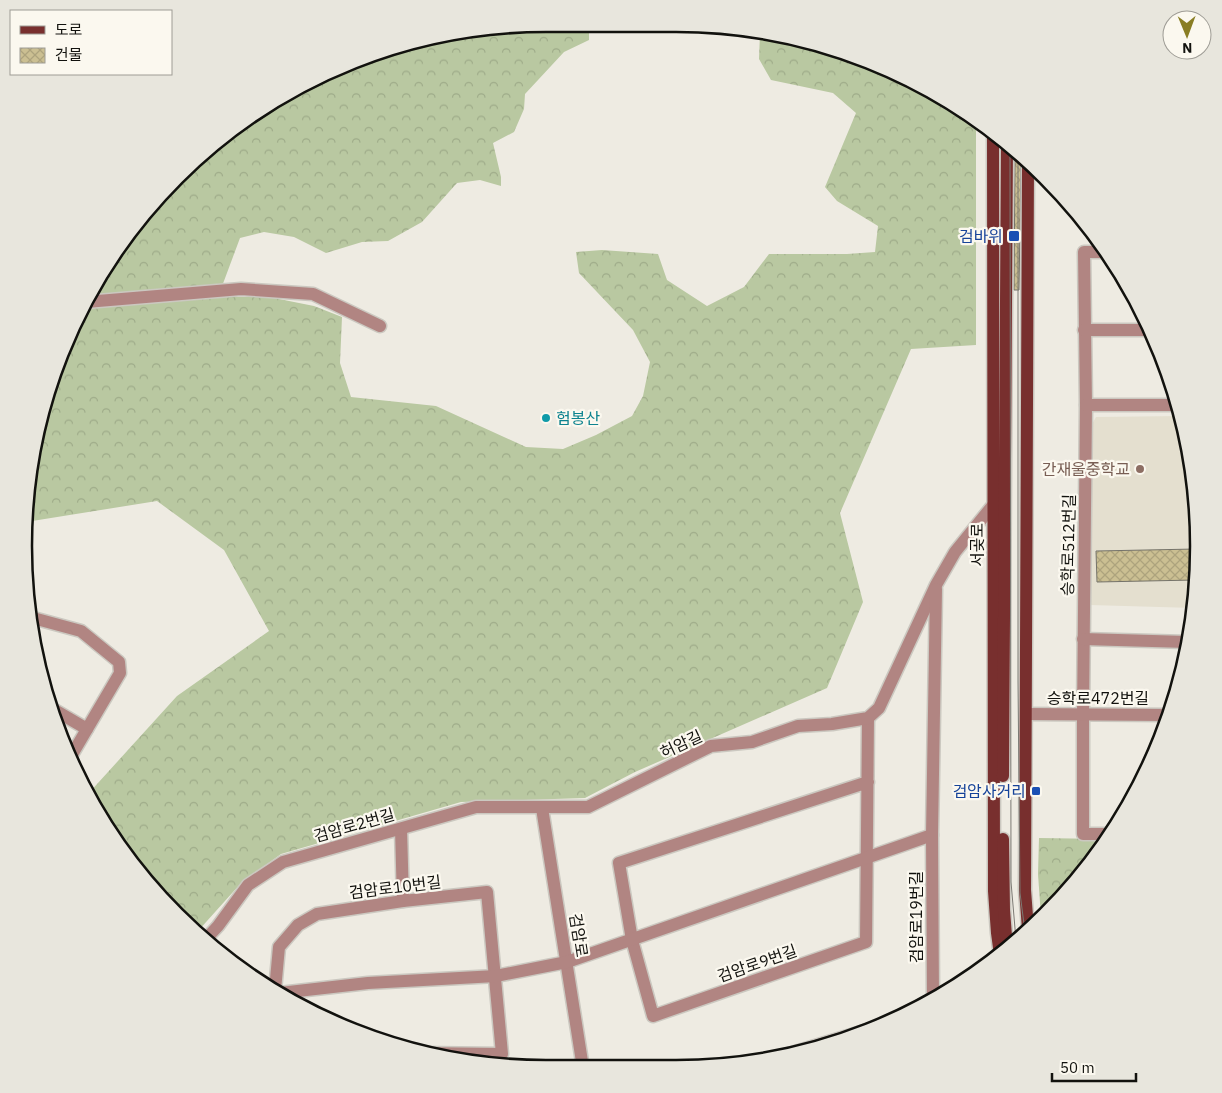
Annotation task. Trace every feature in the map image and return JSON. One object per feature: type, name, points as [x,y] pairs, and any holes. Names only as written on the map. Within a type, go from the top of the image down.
[{"type":"main road","name":"서곶로","points":[[993,143],[994,891],[999,945]]},
{"type":"main road","name":"서곶로","points":[[1006,939],[1002,807],[1006,489],[1007,154]]},
{"type":"main road","points":[[1027,921],[1025,890],[1028,173]]},
{"type":"street","name":"승학로512번길","points":[[1096,252],[1084,252],[1086,406],[1083,715],[1084,834],[1102,834]]},
{"type":"street","points":[[95,301],[241,289],[313,294],[380,326]]},
{"type":"street","points":[[1084,330],[1141,330]]},
{"type":"street","points":[[1086,406],[1170,405]]},
{"type":"street","points":[[868,858],[868,718],[879,708],[936,585],[955,552],[994,504]]},
{"type":"street","points":[[289,992],[368,982],[496,976],[567,962],[932,836],[936,585]]},
{"type":"street","points":[[38,619],[81,631],[119,662],[120,673],[75,750]]},
{"type":"street","points":[[1084,639],[1181,642]]},
{"type":"street","points":[[61,714],[87,729]]},
{"type":"street","name":"승학로472번길","points":[[1026,714],[1161,715]]},
{"type":"street","name":"허암길","points":[[542,808],[588,807],[712,746],[752,742],[798,726],[832,724],[868,718]]},
{"type":"street","name":"검암로9번길","points":[[868,782],[619,863],[632,940],[653,1016],[866,942],[868,858]]},
{"type":"street","name":"검암로2번길","points":[[210,935],[248,885],[283,862],[476,807],[542,808]]},
{"type":"street","name":"검암로","points":[[542,808],[581,1060]]},
{"type":"street","points":[[401,829],[402,901]]},
{"type":"street","name":"검암로19번길","points":[[932,836],[933,991]]},
{"type":"street","name":"검암로10번길","points":[[276,983],[279,947],[298,925],[317,914],[402,901],[487,892],[502,1054],[463,1054]]},
{"type":"shaded area","name":"간재울중학교","points":[[1173,416],[1180,446],[1188,513],[1190,546],[1186,608],[1090,605],[1091,426],[1096,417]]},
{"type":"green space","points":[[589,32],[589,40],[564,52],[525,94],[524,109],[514,132],[493,143],[501,177],[501,186],[480,180],[457,183],[422,222],[388,241],[362,242],[326,253],[294,237],[264,232],[240,238],[221,289],[237,297],[269,297],[314,306],[342,317],[340,363],[351,397],[436,406],[526,447],[563,449],[596,435],[632,416],[643,396],[650,362],[633,330],[579,273],[576,252],[602,250],[658,254],[667,280],[707,306],[744,287],[769,254],[875,252],[878,226],[837,201],[825,187],[856,113],[833,93],[771,80],[759,59],[760,40],[809,50],[872,72],[933,101],[976,130],[976,345],[911,349],[840,513],[863,602],[827,688],[635,772],[585,798],[461,802],[281,854],[242,882],[202,927],[160,885],[139,859],[119,832],[93,788],[177,696],[269,631],[224,550],[157,501],[34,521],[42,446],[60,381],[72,350],[101,289],[119,261],[160,208],[183,183],[208,160],[261,119],[289,101],[319,86],[381,60],[446,42],[513,34]]},
{"type":"green space","points":[[1039,838],[1098,839],[1062,885],[1040,908],[1038,874]]},
{"type":"building","points":[[1015,161],[1021,166],[1019,290],[1014,290]]},
{"type":"building","points":[[1190,549],[1188,580],[1097,582],[1096,551]]},
{"type":"tram line","points":[[1010,157],[1011,882],[1015,932]]},
{"type":"tram line","points":[[1018,164],[1018,681],[1020,893],[1024,924]]},
{"type":"place","name":"검바위","points":[[1014,236]]},
{"type":"place","name":"험봉산","points":[[546,418]]},
{"type":"place","name":"간재울중학교","points":[[1140,469]]},
{"type":"place","name":"검암사거리","points":[[1036,791]]}]
